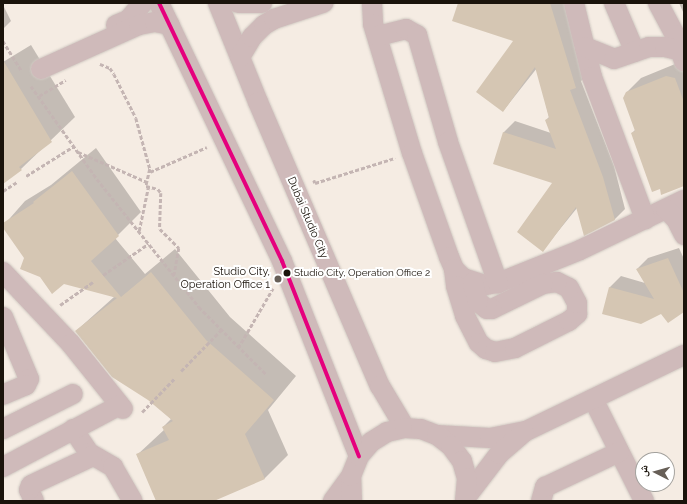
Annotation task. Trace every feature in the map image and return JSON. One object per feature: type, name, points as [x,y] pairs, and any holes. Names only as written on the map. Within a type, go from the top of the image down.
[{"type":"street","points":[[32,71],[128,20],[143,3]]},
{"type":"street","points":[[159,3],[282,261],[359,456]]},
{"type":"street","name":"Dubai Studio City","points":[[218,3],[382,391],[405,428]]},
{"type":"street","points":[[252,3],[264,25]]},
{"type":"street","points":[[360,3],[375,30]]},
{"type":"street","points":[[372,3],[375,30],[412,153],[454,269],[456,286],[465,316],[479,343],[486,349],[495,352],[515,348],[569,321],[577,314],[577,303],[569,288],[557,282],[543,284],[492,309],[487,309],[478,302],[473,283]]},
{"type":"street","points":[[574,3],[584,47],[598,91],[645,219]]},
{"type":"street","points":[[614,3],[642,50],[682,57]]},
{"type":"street","points":[[240,57],[252,37],[264,25],[319,4]]},
{"type":"street","points":[[584,47],[614,59],[642,50],[662,32],[663,11]]},
{"type":"street","points":[[663,11],[682,57]]},
{"type":"street","points":[[32,71],[139,25],[155,22],[170,25]]},
{"type":"street","points":[[375,30],[406,29],[417,34],[448,142],[498,284]]},
{"type":"street","points":[[598,91],[614,59]]},
{"type":"street","points":[[454,269],[473,283],[485,285],[498,284],[568,255],[684,200]]},
{"type":"street","points":[[666,209],[676,219],[684,235]]},
{"type":"street","points":[[3,272],[45,316],[121,407],[74,429],[3,467]]},
{"type":"street","points":[[3,318],[29,379],[26,385],[3,395]]},
{"type":"street","points":[[332,501],[351,476],[359,456],[376,439],[387,432],[405,428],[421,429],[437,435],[490,438],[526,431],[684,355]]},
{"type":"street","points":[[3,418],[71,390],[3,429]]},
{"type":"street","points":[[593,400],[644,501]]},
{"type":"street","points":[[74,429],[85,449],[93,456],[113,467],[133,501]]},
{"type":"street","points":[[466,498],[499,454],[526,431]]},
{"type":"street","points":[[437,435],[451,446],[462,461],[467,478],[466,498]]},
{"type":"street","points":[[541,501],[545,487],[620,452]]},
{"type":"street","points":[[34,501],[29,490],[31,485],[93,456]]},
{"type":"street","points":[[351,476],[352,501]]},
{"type":"path","points":[[4,44],[32,71],[39,96],[78,152],[148,244],[221,330],[267,375]]},
{"type":"path","points":[[97,63],[110,68],[131,105],[150,172],[139,231]]},
{"type":"path","points":[[39,96],[71,77]]},
{"type":"path","points":[[150,172],[224,140]]},
{"type":"path","points":[[26,176],[74,146]]},
{"type":"path","points":[[78,152],[147,182]]},
{"type":"path","points":[[312,176],[315,183],[412,153]]},
{"type":"path","points":[[3,191],[17,182]]},
{"type":"path","points":[[148,188],[160,191],[160,228],[178,245],[174,275]]},
{"type":"path","points":[[103,275],[148,244]]},
{"type":"path","points":[[238,348],[266,303],[282,261]]},
{"type":"path","points":[[45,316],[93,282]]},
{"type":"path","points":[[181,371],[221,330]]},
{"type":"path","points":[[121,407],[142,412],[174,379]]},
{"type":"building","points":[[458,3],[550,3],[576,88],[570,90],[603,177],[615,220],[584,236],[576,207],[543,252],[517,232],[552,183],[493,164],[503,132],[556,149],[545,120],[549,118],[535,67],[503,112],[476,92],[513,41],[452,21]]},
{"type":"building","points":[[3,60],[52,142],[19,167],[22,170],[3,184]]},
{"type":"building","points":[[666,76],[675,78],[684,102],[684,186],[661,195],[660,189],[652,192],[631,133],[635,131],[623,98],[626,92]]},
{"type":"building","points":[[72,171],[119,236],[91,261],[121,297],[151,272],[206,340],[274,400],[245,434],[265,479],[214,501],[156,501],[136,454],[169,440],[162,427],[173,421],[148,400],[112,377],[75,331],[117,298],[64,284],[52,294],[40,277],[20,269],[24,258],[3,228],[3,223],[34,203],[33,202]]},
{"type":"building","points":[[668,258],[684,293],[684,312],[668,323],[661,314],[641,324],[602,314],[609,287],[654,299],[636,269]]},
{"type":"transit line","points":[[159,3],[282,261],[359,456]]},
{"type":"place","name":"Studio City, Operation Office 2","points":[[287,273]]},
{"type":"place","name":"Studio City, Operation Office 1","points":[[278,279]]}]
